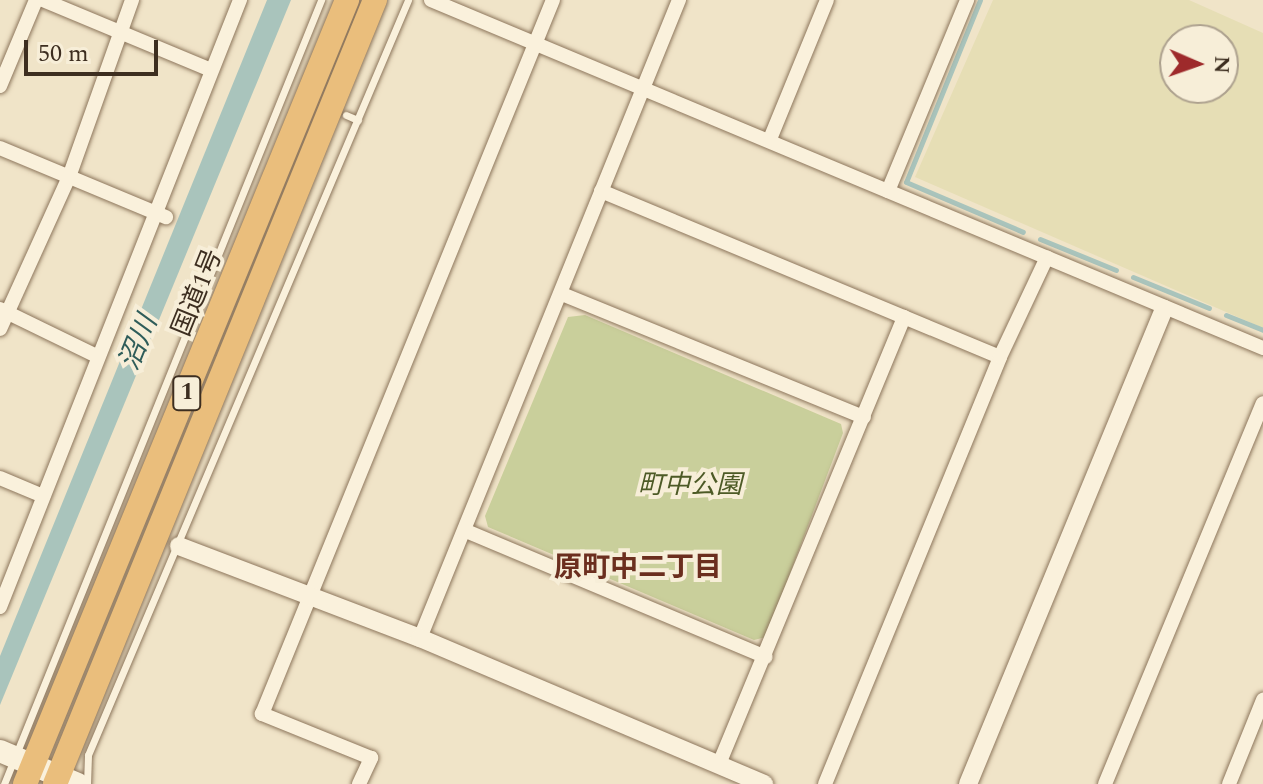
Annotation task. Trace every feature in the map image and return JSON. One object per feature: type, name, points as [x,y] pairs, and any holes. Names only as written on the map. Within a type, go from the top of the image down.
[{"type":"highway","name":"国道1号","points":[[18,765],[347,0]]},
{"type":"highway","name":"国道1号","points":[[64,781],[375,0]]},
{"type":"main road","points":[[18,765],[64,781]]},
{"type":"street","points":[[0,86],[36,0]]},
{"type":"street","points":[[43,0],[118,34],[211,70]]},
{"type":"street","points":[[0,329],[4,311],[69,177],[132,0]]},
{"type":"street","points":[[0,607],[97,356],[159,214],[240,0]]},
{"type":"street","points":[[431,0],[644,90],[770,139],[1164,309],[1263,348]]},
{"type":"street","points":[[359,784],[371,758],[262,714],[553,0]]},
{"type":"street","points":[[420,638],[679,0]]},
{"type":"street","points":[[770,139],[827,0]]},
{"type":"street","points":[[888,191],[962,2]]},
{"type":"street","points":[[0,148],[159,214]]},
{"type":"street","points":[[601,191],[1000,357]]},
{"type":"street","points":[[825,784],[1000,357],[1047,257]]},
{"type":"street","points":[[562,294],[864,417]]},
{"type":"street","points":[[968,784],[1164,309]]},
{"type":"street","points":[[4,311],[97,356]]},
{"type":"street","points":[[719,764],[766,657],[904,317]]},
{"type":"street","points":[[1105,784],[1263,403]]},
{"type":"street","points":[[0,478],[43,496]]},
{"type":"street","points":[[466,531],[766,657]]},
{"type":"street","points":[[179,546],[420,638],[764,784]]},
{"type":"street","points":[[1229,784],[1263,700]]},
{"type":"lane","points":[[4,784],[18,765],[321,0]]},
{"type":"lane","points":[[87,784],[88,755],[408,0]]},
{"type":"lane","points":[[285,88],[297,93]]},
{"type":"lane","points":[[346,115],[358,120]]},
{"type":"shaded area","points":[[993,0],[1189,0],[1263,33],[1263,328],[915,177]]},
{"type":"green space","name":"町中公園","points":[[585,315],[841,424],[843,433],[766,637],[754,640],[488,527],[485,516],[568,317]]},
{"type":"water","name":"沼川","points":[[267,0],[291,0],[0,705],[0,656]]},
{"type":"waterway","points":[[980,0],[906,182],[1023,232]]},
{"type":"waterway","points":[[1040,239],[1116,270]]},
{"type":"waterway","points":[[1133,277],[1209,308]]},
{"type":"waterway","points":[[1226,315],[1263,330]]},
{"type":"district","name":"原町中二丁目","points":[[638,568]]}]
